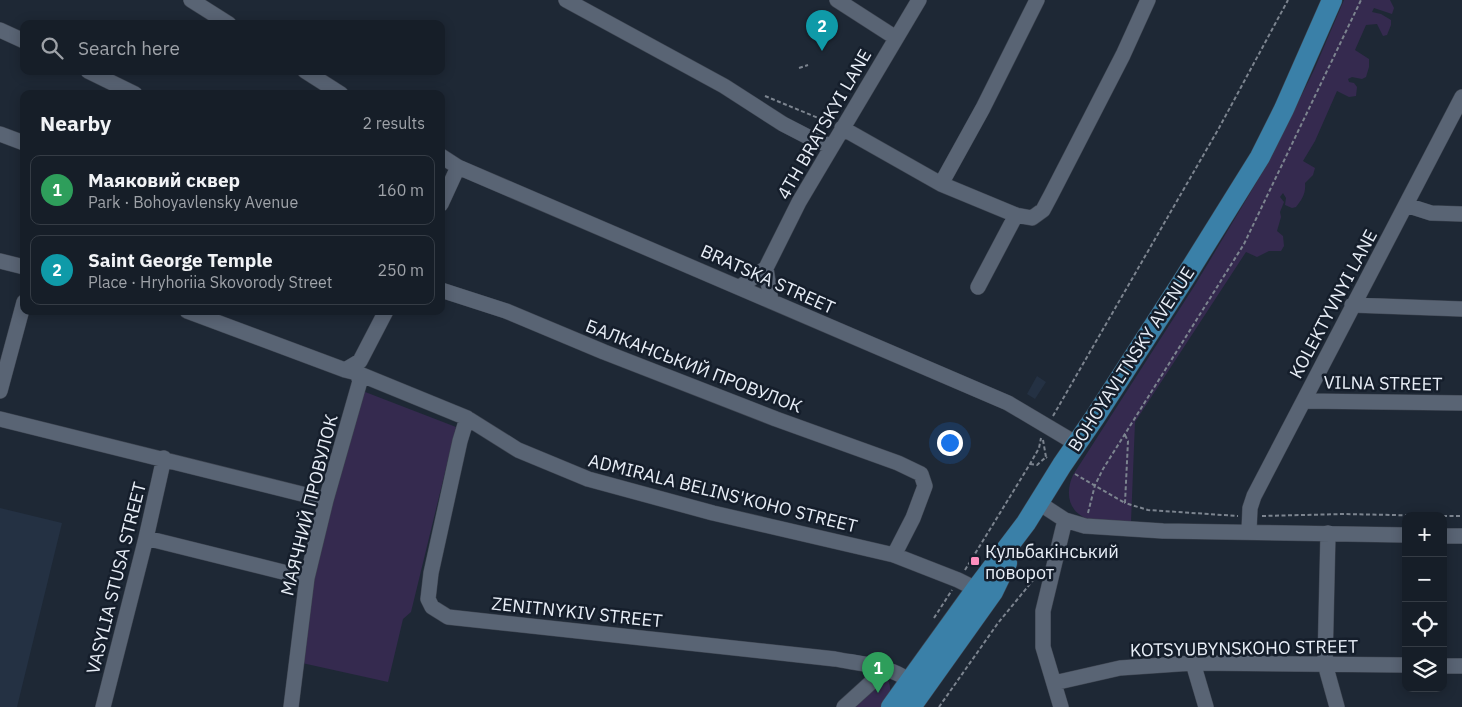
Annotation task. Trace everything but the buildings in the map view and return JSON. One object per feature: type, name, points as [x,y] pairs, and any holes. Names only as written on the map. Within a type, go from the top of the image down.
[{"type":"main road","name":"BOHOYAVLTNSKY AVENUE","points":[[910,707],[993,592],[1026,523],[1038,503],[1054,461],[1077,444],[1145,341],[1260,157],[1284,109],[1332,0]]},
{"type":"main road","points":[[891,707],[1026,523]]},
{"type":"street","points":[[191,0],[223,20]]},
{"type":"street","points":[[566,0],[724,86],[783,124],[814,140],[831,146]]},
{"type":"street","points":[[837,0],[896,38]]},
{"type":"street","name":"4TH BRATSKYI LANE","points":[[740,287],[766,268],[799,202],[919,0]]},
{"type":"street","points":[[941,184],[983,108],[1037,0]]},
{"type":"street","points":[[842,128],[941,184],[1016,215],[1032,218],[1043,210],[1123,55],[1148,0]]},
{"type":"street","points":[[0,30],[20,38]]},
{"type":"street","points":[[96,75],[127,90]]},
{"type":"street","points":[[311,75],[335,90]]},
{"type":"street","name":"KOLEKTYVNYI LANE","points":[[1249,531],[1250,508],[1254,496],[1352,305],[1406,205],[1458,115],[1462,97]]},
{"type":"street","points":[[0,134],[20,142]]},
{"type":"street","name":"BRATSKA STREET","points":[[445,159],[458,167],[1008,403],[1077,444]]},
{"type":"street","points":[[445,195],[458,167]]},
{"type":"street","points":[[1406,205],[1431,213],[1462,214]]},
{"type":"street","points":[[978,287],[1016,215]]},
{"type":"street","points":[[0,261],[20,266]]},
{"type":"street","points":[[766,268],[771,301]]},
{"type":"street","name":"БАЛКАНСЬКИЙ ПРОВУЛОК","points":[[445,291],[506,311],[604,352],[767,416],[898,463],[921,474],[926,486],[894,555]]},
{"type":"street","points":[[1352,305],[1462,309]]},
{"type":"street","points":[[0,391],[20,315]]},
{"type":"street","name":"ADMIRALA BELINS'KOHO STREET","points":[[197,315],[351,371],[467,418],[518,450],[588,480],[713,513],[894,555],[958,580],[976,590]]},
{"type":"street","points":[[351,371],[360,361],[384,315]]},
{"type":"street","name":"МАЯЧНИЙ ПРОВУЛОК","points":[[291,707],[306,578],[360,381],[351,371]]},
{"type":"street","name":"VILNA STREET","points":[[1304,401],[1462,404]]},
{"type":"street","name":"ZENITNYKIV STREET","points":[[467,418],[460,441],[431,573],[428,599],[432,607],[448,617],[835,659],[887,668],[901,674],[910,681]]},
{"type":"street","points":[[0,419],[164,458],[326,500]]},
{"type":"street","name":"VASYLIA STUSA STREET","points":[[103,707],[146,538],[164,458]]},
{"type":"street","points":[[1038,503],[1065,520],[1085,526],[1163,530],[1402,535]]},
{"type":"street","points":[[1061,707],[1043,647],[1043,611],[1065,520]]},
{"type":"street","points":[[1328,534],[1325,664],[1338,707]]},
{"type":"street","points":[[1447,536],[1462,536]]},
{"type":"street","points":[[146,538],[306,578]]},
{"type":"street","points":[[1193,663],[1206,707]]},
{"type":"street","name":"KOTSYUBYNSKOHO STREET","points":[[1054,683],[1120,668],[1193,663],[1402,665]]},
{"type":"street","points":[[1447,666],[1462,666]]},
{"type":"street","points":[[844,707],[887,668]]},
{"type":"path","points":[[1047,427],[1219,128],[1288,0]]},
{"type":"path","points":[[1085,526],[1095,485],[1103,469],[1244,244],[1361,0]]},
{"type":"path","points":[[799,68],[808,65]]},
{"type":"path","points":[[778,102],[822,120],[830,120],[854,110]]},
{"type":"path","points":[[935,618],[1030,464],[1039,448],[1042,434],[1054,461],[1125,503]]},
{"type":"path","points":[[1030,464],[1037,465],[1054,461]]},
{"type":"path","points":[[1447,516],[1462,516]]},
{"type":"path","points":[[939,707],[998,623],[1047,562],[1057,554]]},
{"type":"shaded area","points":[[1344,0],[1390,0],[1394,8],[1392,14],[1374,8],[1372,12],[1381,14],[1391,20],[1391,25],[1387,35],[1383,36],[1377,24],[1366,25],[1355,50],[1369,59],[1366,77],[1362,79],[1352,77],[1348,79],[1349,82],[1354,83],[1357,87],[1356,96],[1349,97],[1337,91],[1315,141],[1303,161],[1315,168],[1313,175],[1305,183],[1302,199],[1296,207],[1292,208],[1285,205],[1286,198],[1283,193],[1280,197],[1284,202],[1280,212],[1281,217],[1277,231],[1283,236],[1284,246],[1281,251],[1269,251],[1257,257],[1246,252],[1135,422],[1131,522],[1088,519],[1081,516],[1072,507],[1070,501],[1069,488],[1073,475],[1195,285],[1270,160],[1314,70]]},
{"type":"shaded area","points":[[1037,376],[1046,382],[1035,399],[1027,394]]},
{"type":"shaded area","points":[[360,390],[456,427],[411,612],[403,619],[388,682],[302,663],[311,577]]},
{"type":"shaded area","points":[[0,508],[62,523],[17,707],[0,707]]},
{"type":"shaded area","points":[[885,676],[888,680],[890,692],[882,707],[849,707]]},
{"type":"place","name":"Saint George Temple","points":[[822,51]]},
{"type":"place","name":"Кульбакінський поворот","points":[[975,561]]},
{"type":"place","name":"Маяковий сквер","points":[[878,693]]}]
